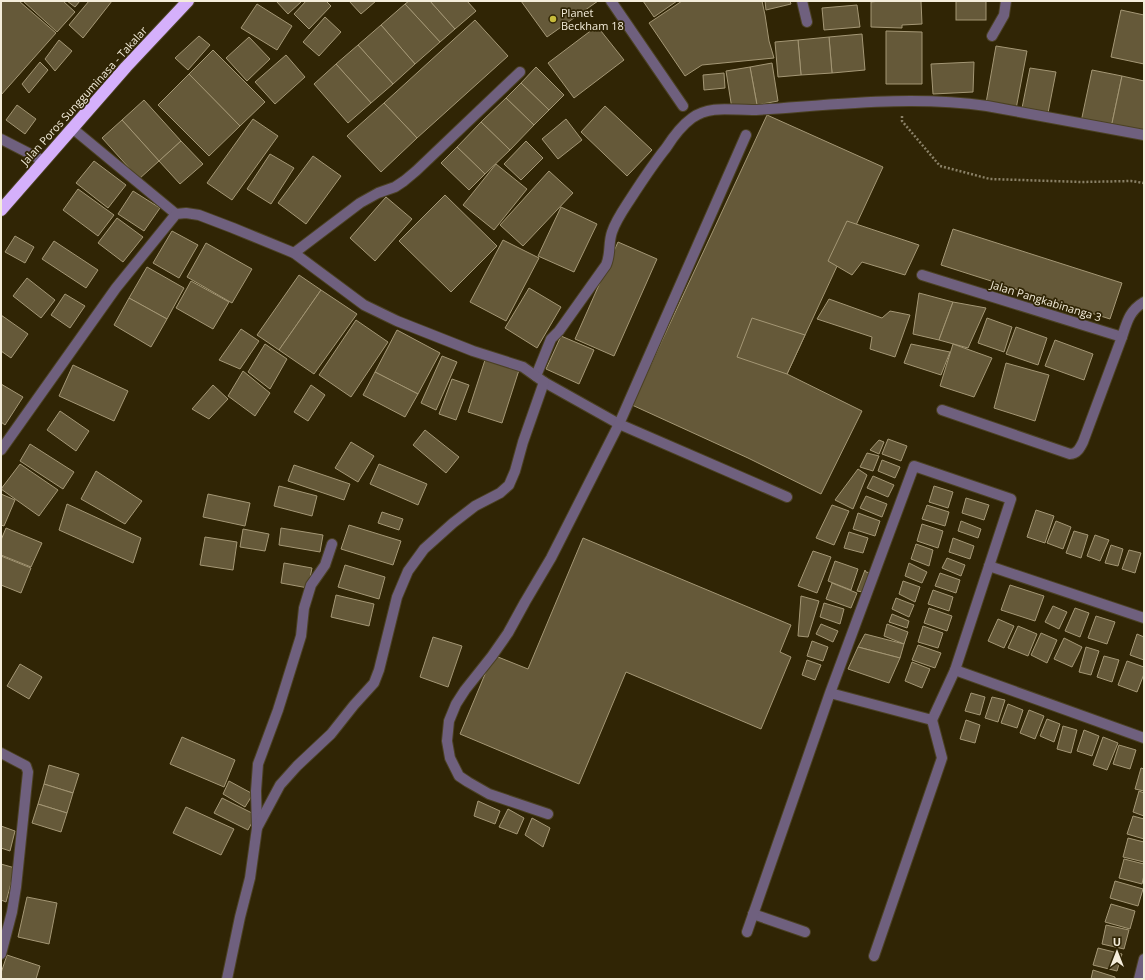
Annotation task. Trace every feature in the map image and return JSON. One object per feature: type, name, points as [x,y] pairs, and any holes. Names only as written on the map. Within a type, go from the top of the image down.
[{"type":"highway","name":"Jalan Poros Sungguminasa - Takalar","points":[[1,210],[126,67],[188,1]]},
{"type":"street","points":[[611,1],[683,106]]},
{"type":"street","points":[[802,1],[807,22]]},
{"type":"street","points":[[992,36],[1004,15],[1006,1]]},
{"type":"street","points":[[294,253],[360,203],[404,181],[520,72]]},
{"type":"street","points":[[257,828],[280,785],[297,766],[331,734],[374,683],[379,670],[397,597],[408,571],[424,549],[475,506],[500,493],[509,485],[515,471],[551,339],[559,331],[606,264],[608,259],[611,232],[648,171],[676,134],[690,119],[704,111],[716,109],[754,110],[855,102],[902,101],[963,103],[1144,135]]},
{"type":"street","points":[[72,128],[176,214]]},
{"type":"street","points":[[548,814],[489,794],[459,776],[450,758],[447,741],[449,721],[456,704],[465,690],[508,633],[551,558],[619,424],[746,135]]},
{"type":"street","points":[[1,139],[44,161]]},
{"type":"street","points":[[1,450],[116,288],[176,214],[186,212],[199,215],[294,253],[364,305],[397,321],[473,351],[523,367],[540,379],[619,424],[787,498]]},
{"type":"street","name":"Jalan Pangkabinanga 3","points":[[922,275],[1122,338]]},
{"type":"street","points":[[942,410],[1070,454],[1074,454],[1079,450],[1083,442],[1131,313],[1144,302]]},
{"type":"street","points":[[747,932],[830,693],[914,466],[1011,499],[955,670],[932,720],[942,758],[874,956]]},
{"type":"street","points":[[227,979],[250,878],[257,828],[256,791],[258,764],[278,710],[301,636],[304,608],[311,584],[325,565],[332,544]]},
{"type":"street","points":[[989,566],[1144,618]]},
{"type":"street","points":[[955,670],[1144,738]]},
{"type":"street","points":[[830,693],[932,720]]},
{"type":"street","points":[[1,752],[26,766],[28,772],[16,887],[12,912],[1,954]]},
{"type":"street","points":[[753,914],[805,932]]},
{"type":"street","points":[[1139,979],[1144,959]]},
{"type":"path","points":[[902,101],[902,121],[940,166],[990,179],[1082,182],[1131,181],[1144,183]]},
{"type":"building","points":[[2,1],[19,1],[56,33],[1,95],[1,3]]},
{"type":"building","points":[[23,1],[63,1],[75,12],[57,32]]},
{"type":"building","points":[[67,1],[80,1],[75,7]]},
{"type":"building","points":[[89,1],[112,1],[83,38],[69,25]]},
{"type":"building","points":[[276,1],[302,1],[288,14]]},
{"type":"building","points":[[306,1],[326,1],[331,6],[309,29],[294,14]]},
{"type":"building","points":[[349,1],[376,1],[361,14]]},
{"type":"building","points":[[409,1],[430,1],[455,29],[440,42],[405,4]]},
{"type":"building","points":[[430,1],[467,1],[476,11],[455,29]]},
{"type":"building","name":"Planet Beckham 18","points":[[521,1],[598,1],[547,37]]},
{"type":"building","points":[[643,1],[677,1],[654,17]]},
{"type":"building","points":[[682,1],[762,1],[769,41],[774,58],[702,65],[685,76],[649,23]]},
{"type":"building","points":[[765,1],[790,1],[791,4],[766,10]]},
{"type":"building","points":[[921,1],[922,24],[902,25],[902,28],[871,27],[871,2]]},
{"type":"building","points":[[956,1],[986,1],[986,20],[956,20]]},
{"type":"building","points":[[257,4],[292,26],[277,50],[241,28]]},
{"type":"building","points":[[405,4],[440,42],[415,64],[381,25]]},
{"type":"building","points":[[857,5],[860,27],[824,30],[822,8]]},
{"type":"building","points":[[1121,10],[1144,15],[1144,64],[1111,57]]},
{"type":"building","points":[[325,17],[341,32],[319,56],[303,42]]},
{"type":"building","points":[[475,20],[508,56],[417,138],[384,103]]},
{"type":"building","points":[[381,25],[415,64],[393,84],[358,45]]},
{"type":"building","points":[[597,26],[624,60],[574,98],[548,63]]},
{"type":"building","points":[[886,31],[922,32],[922,84],[886,84]]},
{"type":"building","points":[[862,34],[865,70],[832,73],[829,37]]},
{"type":"building","points":[[199,36],[210,45],[188,70],[175,58]]},
{"type":"building","points":[[249,37],[270,59],[247,81],[226,58]]},
{"type":"building","points":[[829,37],[832,73],[801,75],[798,40]]},
{"type":"building","points":[[59,40],[72,51],[55,71],[45,59]]},
{"type":"building","points":[[798,40],[801,75],[778,77],[775,42]]},
{"type":"building","points":[[358,45],[393,84],[371,103],[336,64]]},
{"type":"building","points":[[996,46],[1027,51],[1016,109],[986,103]]},
{"type":"building","points":[[213,50],[265,102],[240,126],[189,74]]},
{"type":"building","points":[[286,55],[305,77],[275,104],[255,82]]},
{"type":"building","points":[[40,62],[48,70],[29,93],[22,84]]},
{"type":"building","points":[[974,62],[973,92],[933,94],[931,64]]},
{"type":"building","points":[[772,63],[778,101],[757,105],[750,67]]},
{"type":"building","points":[[336,64],[371,103],[348,123],[314,84]]},
{"type":"building","points":[[536,67],[564,95],[549,110],[521,83]]},
{"type":"building","points":[[750,67],[757,105],[732,109],[726,71]]},
{"type":"building","points":[[1030,68],[1056,72],[1048,113],[1022,108]]},
{"type":"building","points":[[1092,70],[1122,76],[1111,128],[1081,122]]},
{"type":"building","points":[[724,73],[725,88],[704,90],[703,75]]},
{"type":"building","points":[[189,74],[240,126],[209,156],[158,105]]},
{"type":"building","points":[[1122,76],[1144,81],[1144,135],[1111,128]]},
{"type":"building","points":[[521,83],[549,110],[534,125],[506,98]]},
{"type":"building","points":[[506,98],[534,125],[510,150],[481,122]]},
{"type":"building","points":[[144,100],[181,141],[159,161],[122,120]]},
{"type":"building","points":[[384,103],[417,138],[381,172],[347,136]]},
{"type":"building","points":[[17,105],[36,119],[25,134],[6,120]]},
{"type":"building","points":[[605,106],[652,150],[627,176],[581,132]]},
{"type":"building","points":[[767,115],[883,167],[787,374],[862,411],[821,494],[748,458],[632,405]]},
{"type":"building","points":[[253,119],[278,136],[232,200],[207,183]]},
{"type":"building","points":[[566,119],[582,140],[558,159],[542,139]]},
{"type":"building","points":[[122,120],[159,161],[139,179],[102,138]]},
{"type":"building","points":[[481,122],[510,150],[485,174],[457,147]]},
{"type":"building","points":[[181,141],[203,164],[180,184],[159,161]]},
{"type":"building","points":[[526,141],[543,158],[521,180],[504,164]]},
{"type":"building","points":[[457,147],[485,174],[469,190],[441,163]]},
{"type":"building","points":[[270,154],[294,168],[271,204],[247,189]]},
{"type":"building","points":[[313,156],[341,176],[306,224],[278,203]]},
{"type":"building","points":[[94,161],[126,185],[108,208],[76,183]]},
{"type":"building","points":[[496,164],[527,189],[494,230],[463,205]]},
{"type":"building","points":[[549,171],[573,193],[523,246],[500,225]]},
{"type":"building","points":[[78,189],[114,215],[98,236],[63,210]]},
{"type":"building","points":[[133,191],[160,208],[144,231],[118,214]]},
{"type":"building","points":[[445,195],[497,246],[451,292],[399,241]]},
{"type":"building","points":[[386,197],[412,219],[375,261],[350,238]]},
{"type":"building","points":[[561,207],[597,224],[574,272],[538,256]]},
{"type":"building","points":[[117,218],[143,237],[123,262],[98,243]]},
{"type":"building","points":[[847,221],[919,245],[905,275],[862,262],[852,275],[828,261]]},
{"type":"building","points":[[953,229],[1122,283],[1110,319],[941,265]]},
{"type":"building","points":[[172,231],[198,245],[179,278],[153,263]]},
{"type":"building","points":[[15,236],[34,247],[25,263],[5,252]]},
{"type":"building","points":[[503,240],[539,258],[506,321],[470,302]]},
{"type":"building","points":[[54,241],[98,270],[86,288],[42,259]]},
{"type":"building","points":[[618,242],[657,259],[614,356],[575,339]]},
{"type":"building","points":[[206,243],[252,269],[232,303],[187,277]]},
{"type":"building","points":[[147,267],[184,288],[167,319],[129,298]]},
{"type":"building","points":[[299,275],[321,290],[279,350],[257,335]]},
{"type":"building","points":[[27,278],[55,300],[41,318],[13,296]]},
{"type":"building","points":[[191,281],[229,302],[213,329],[176,308]]},
{"type":"building","points":[[529,288],[561,307],[537,348],[505,328]]},
{"type":"building","points":[[321,290],[357,314],[314,374],[279,350]]},
{"type":"building","points":[[919,293],[953,302],[939,340],[913,334]]},
{"type":"building","points":[[65,294],[85,306],[70,328],[51,315]]},
{"type":"building","points":[[129,298],[167,319],[151,347],[114,325]]},
{"type":"building","points":[[829,299],[882,318],[890,311],[910,315],[895,357],[870,349],[872,337],[817,319]]},
{"type":"building","points":[[953,302],[986,308],[968,348],[939,340]]},
{"type":"building","points":[[1,315],[28,334],[11,358],[1,351]]},
{"type":"building","points":[[752,318],[805,335],[787,374],[737,357]]},
{"type":"building","points":[[987,318],[1012,327],[1004,352],[978,343]]},
{"type":"building","points":[[356,320],[388,342],[351,397],[319,375]]},
{"type":"building","points":[[1016,327],[1047,338],[1038,365],[1006,354]]},
{"type":"building","points":[[241,329],[259,341],[240,369],[219,360]]},
{"type":"building","points":[[397,330],[440,353],[418,394],[375,372]]},
{"type":"building","points":[[561,336],[594,350],[579,384],[546,369]]},
{"type":"building","points":[[1055,340],[1093,354],[1084,380],[1045,366]]},
{"type":"building","points":[[265,344],[287,359],[270,389],[248,372]]},
{"type":"building","points":[[911,344],[950,352],[941,375],[904,363]]},
{"type":"building","points":[[953,344],[992,358],[974,397],[940,386]]},
{"type":"building","points":[[442,356],[457,362],[436,410],[421,403]]},
{"type":"building","points":[[485,360],[519,370],[502,423],[468,412]]},
{"type":"building","points":[[1006,363],[1049,375],[1035,421],[994,408]]},
{"type":"building","points":[[73,365],[128,391],[114,421],[59,396]]},
{"type":"building","points":[[243,371],[270,393],[255,416],[228,396]]},
{"type":"building","points":[[375,372],[418,394],[405,417],[363,395]]},
{"type":"building","points":[[452,379],[469,385],[456,420],[439,414]]},
{"type":"building","points":[[1,384],[23,397],[5,425],[1,422]]},
{"type":"building","points":[[213,385],[228,399],[209,419],[192,409]]},
{"type":"building","points":[[311,385],[325,395],[308,421],[294,412]]},
{"type":"building","points":[[60,411],[89,431],[76,451],[47,430]]},
{"type":"building","points":[[425,430],[459,457],[446,473],[413,445]]},
{"type":"building","points":[[888,439],[907,446],[901,461],[882,454]]},
{"type":"building","points":[[879,440],[884,442],[879,454],[870,450]]},
{"type":"building","points":[[351,442],[374,456],[358,482],[335,468]]},
{"type":"building","points":[[30,444],[74,472],[63,489],[20,461]]},
{"type":"building","points":[[867,453],[879,456],[873,471],[860,467]]},
{"type":"building","points":[[882,460],[900,467],[895,478],[878,471]]},
{"type":"building","points":[[20,464],[58,490],[39,516],[1,489]]},
{"type":"building","points":[[379,464],[427,484],[418,505],[370,484]]},
{"type":"building","points":[[294,465],[350,484],[344,500],[288,481]]},
{"type":"building","points":[[858,469],[867,475],[853,509],[835,500]]},
{"type":"building","points":[[96,471],[142,501],[125,524],[81,499]]},
{"type":"building","points":[[873,476],[894,485],[888,497],[867,488]]},
{"type":"building","points":[[279,486],[317,496],[312,516],[274,506]]},
{"type":"building","points":[[934,486],[953,492],[948,508],[929,502]]},
{"type":"building","points":[[1,494],[15,500],[4,526],[1,525]]},
{"type":"building","points":[[208,494],[250,503],[245,526],[203,517]]},
{"type":"building","points":[[866,496],[887,504],[882,517],[860,508]]},
{"type":"building","points":[[966,498],[989,505],[984,520],[962,513]]},
{"type":"building","points":[[67,504],[141,538],[133,563],[59,530]]},
{"type":"building","points":[[832,505],[849,511],[834,545],[816,538]]},
{"type":"building","points":[[927,505],[949,512],[945,526],[922,519]]},
{"type":"building","points":[[1036,510],[1054,516],[1045,543],[1027,537]]},
{"type":"building","points":[[382,512],[403,519],[399,530],[378,523]]},
{"type":"building","points":[[858,513],[880,521],[875,536],[853,529]]},
{"type":"building","points":[[961,521],[981,529],[978,538],[958,531]]},
{"type":"building","points":[[1056,521],[1071,527],[1063,549],[1047,543]]},
{"type":"building","points":[[922,524],[943,531],[938,548],[917,541]]},
{"type":"building","points":[[349,525],[401,541],[393,565],[341,549]]},
{"type":"building","points":[[6,528],[42,543],[31,567],[1,555],[1,540]]},
{"type":"building","points":[[281,528],[323,535],[320,552],[279,545]]},
{"type":"building","points":[[243,529],[269,534],[265,551],[240,547]]},
{"type":"building","points":[[1074,531],[1088,535],[1081,558],[1066,553]]},
{"type":"building","points":[[849,532],[868,538],[863,553],[844,548]]},
{"type":"building","points":[[1095,535],[1109,540],[1100,561],[1087,556]]},
{"type":"building","points":[[205,537],[237,542],[233,570],[200,565]]},
{"type":"building","points":[[583,538],[791,625],[780,652],[791,657],[761,729],[626,672],[579,784],[460,734],[493,655],[528,669]]},
{"type":"building","points":[[953,538],[974,546],[970,559],[949,552]]},
{"type":"building","points":[[916,544],[933,550],[929,566],[911,559]]},
{"type":"building","points":[[1111,545],[1123,549],[1118,566],[1105,563]]},
{"type":"building","points":[[1129,550],[1141,553],[1135,573],[1122,569]]},
{"type":"building","points":[[813,551],[831,557],[817,593],[798,586]]},
{"type":"building","points":[[1,556],[31,568],[21,593],[1,585]]},
{"type":"building","points":[[947,558],[965,565],[961,576],[942,568]]},
{"type":"building","points":[[835,561],[858,569],[851,590],[828,581]]},
{"type":"building","points":[[284,563],[312,568],[308,588],[281,583]]},
{"type":"building","points":[[909,563],[927,572],[922,583],[905,576]]},
{"type":"building","points":[[345,565],[385,577],[379,599],[338,587]]},
{"type":"building","points":[[865,570],[866,572],[870,573],[863,592],[857,591]]},
{"type":"building","points":[[940,573],[960,580],[956,593],[935,586]]},
{"type":"building","points":[[903,581],[920,587],[915,602],[899,594]]},
{"type":"building","points":[[832,583],[857,593],[851,608],[826,599]]},
{"type":"building","points":[[1010,585],[1044,596],[1035,621],[1001,610]]},
{"type":"building","points":[[933,590],[953,597],[949,611],[928,604]]},
{"type":"building","points":[[336,595],[374,604],[369,626],[331,617]]},
{"type":"building","points":[[801,596],[819,601],[808,637],[798,636]]},
{"type":"building","points":[[896,598],[914,605],[909,617],[892,609]]},
{"type":"building","points":[[824,603],[844,609],[840,624],[820,617]]},
{"type":"building","points":[[1053,606],[1067,612],[1059,629],[1045,622]]},
{"type":"building","points":[[929,608],[952,616],[947,631],[924,623]]},
{"type":"building","points":[[1075,608],[1089,613],[1080,637],[1065,631]]},
{"type":"building","points":[[892,614],[909,621],[907,628],[889,622]]},
{"type":"building","points":[[1096,616],[1115,622],[1107,644],[1088,638]]},
{"type":"building","points":[[998,619],[1014,626],[1004,648],[988,641]]},
{"type":"building","points":[[821,624],[838,631],[833,642],[816,634]]},
{"type":"building","points":[[887,624],[908,632],[904,644],[884,636]]},
{"type":"building","points":[[923,626],[943,633],[938,648],[918,642]]},
{"type":"building","points":[[1018,626],[1037,634],[1028,656],[1008,648]]},
{"type":"building","points":[[1041,633],[1057,640],[1047,663],[1031,655]]},
{"type":"building","points":[[865,634],[904,644],[900,658],[858,647]]},
{"type":"building","points":[[1137,634],[1144,637],[1144,660],[1130,655]]},
{"type":"building","points":[[433,637],[462,646],[448,687],[420,677]]},
{"type":"building","points":[[1064,638],[1082,647],[1072,667],[1054,659]]},
{"type":"building","points":[[812,641],[828,647],[823,661],[807,656]]},
{"type":"building","points":[[918,645],[941,653],[935,668],[912,660]]},
{"type":"building","points":[[858,647],[900,658],[889,683],[848,669]]},
{"type":"building","points":[[1086,647],[1099,651],[1091,675],[1079,672]]},
{"type":"building","points":[[1104,656],[1119,660],[1112,682],[1097,677]]},
{"type":"building","points":[[807,660],[821,665],[815,680],[802,675]]},
{"type":"building","points":[[1127,661],[1144,667],[1144,674],[1137,692],[1118,685]]},
{"type":"building","points":[[912,662],[930,669],[922,688],[905,681]]},
{"type":"building","points":[[20,664],[42,677],[29,699],[7,686]]},
{"type":"building","points":[[971,693],[985,697],[980,715],[965,711]]},
{"type":"building","points":[[992,697],[1005,700],[998,722],[985,718]]},
{"type":"building","points":[[1008,704],[1023,710],[1017,728],[1001,723]]},
{"type":"building","points":[[1029,710],[1044,716],[1035,739],[1020,733]]},
{"type":"building","points":[[1047,719],[1060,724],[1054,742],[1040,736]]},
{"type":"building","points":[[966,720],[980,725],[975,743],[960,739]]},
{"type":"building","points":[[1063,726],[1077,730],[1071,753],[1057,749]]},
{"type":"building","points":[[1084,730],[1099,736],[1092,756],[1077,751]]},
{"type":"building","points":[[182,737],[235,760],[224,787],[170,764]]},
{"type":"building","points":[[1103,737],[1118,743],[1107,770],[1093,765]]},
{"type":"building","points":[[1119,745],[1136,750],[1130,769],[1113,764]]},
{"type":"building","points":[[49,765],[79,774],[73,793],[44,784]]},
{"type":"building","points":[[1141,768],[1144,769],[1144,791],[1135,789]]},
{"type":"building","points":[[229,781],[253,794],[245,807],[223,794]]},
{"type":"building","points":[[44,784],[73,793],[67,813],[38,804]]},
{"type":"building","points":[[1139,791],[1144,793],[1144,816],[1133,812]]},
{"type":"building","points":[[222,798],[256,815],[248,830],[214,813]]},
{"type":"building","points":[[478,801],[500,811],[495,824],[474,816]]},
{"type":"building","points":[[38,804],[67,813],[61,832],[32,823]]},
{"type":"building","points":[[186,807],[234,829],[221,855],[173,833]]},
{"type":"building","points":[[508,809],[524,818],[517,834],[499,827]]},
{"type":"building","points":[[1133,816],[1144,819],[1144,839],[1127,834]]},
{"type":"building","points":[[532,818],[550,828],[543,847],[525,835]]},
{"type":"building","points":[[1,826],[15,831],[10,851],[1,848]]},
{"type":"building","points":[[1128,838],[1144,842],[1144,862],[1123,857]]},
{"type":"building","points":[[1124,859],[1144,864],[1142,884],[1119,878]]},
{"type":"building","points":[[1,864],[15,868],[6,902],[1,900]]},
{"type":"building","points":[[1115,881],[1143,889],[1138,906],[1110,898]]},
{"type":"building","points":[[27,897],[57,903],[49,944],[18,937]]},
{"type":"building","points":[[1111,904],[1135,911],[1130,929],[1105,922]]},
{"type":"building","points":[[1106,925],[1129,930],[1124,949],[1102,944]]},
{"type":"building","points":[[1098,948],[1122,954],[1117,971],[1093,965]]},
{"type":"building","points":[[7,955],[40,966],[36,979],[1,979],[1,973]]},
{"type":"building","points":[[1093,970],[1115,977],[1115,979],[1091,979]]},
{"type":"place","name":"Planet Beckham 18","points":[[553,19]]}]
